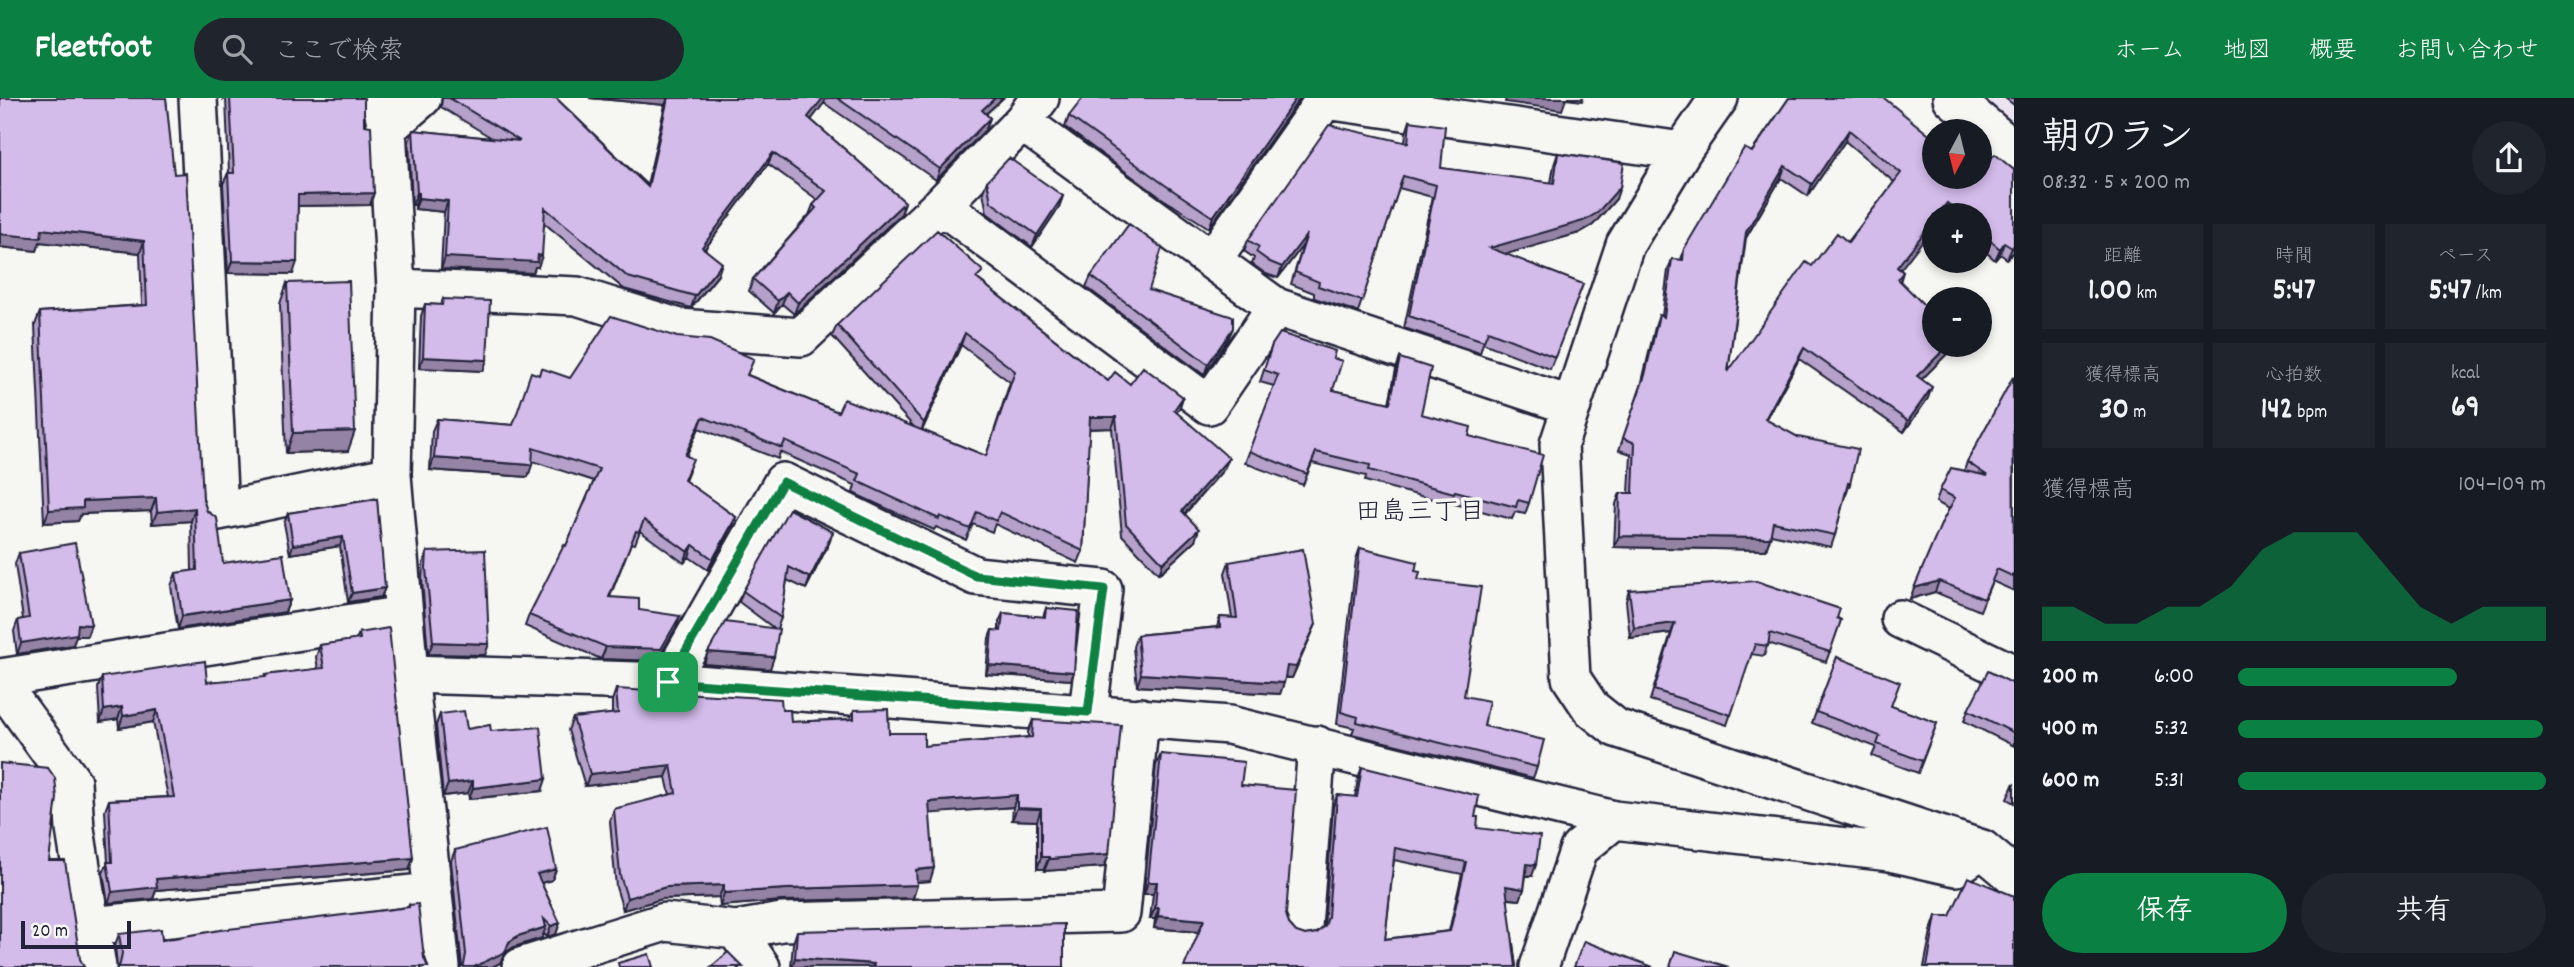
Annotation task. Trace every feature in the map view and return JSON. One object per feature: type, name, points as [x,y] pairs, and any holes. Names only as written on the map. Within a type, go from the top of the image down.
[{"type":"street","points":[[198,98],[219,511],[392,475]]},
{"type":"street","points":[[422,98],[384,113],[396,288],[392,475],[409,674],[441,967]]},
{"type":"street","points":[[1719,98],[1682,151],[1625,245],[1559,444],[1571,678],[1591,708],[1616,728],[1982,849],[2014,876]]},
{"type":"street","points":[[1952,98],[2014,150]]},
{"type":"street","points":[[1212,260],[1326,99],[1682,151]]},
{"type":"street","points":[[396,288],[577,296],[679,328],[801,337],[941,205],[1031,110],[1212,260],[1276,307],[1572,406]]},
{"type":"street","points":[[941,205],[1209,405],[1276,307]]},
{"type":"street","points":[[668,682],[783,482],[976,576],[1104,589],[1088,712]]},
{"type":"street","points":[[97,967],[75,829],[72,782],[0,680],[404,615]]},
{"type":"street","points":[[1900,619],[2014,674]]},
{"type":"street","points":[[409,674],[668,682],[1088,712],[1229,725],[1614,820],[1890,852],[1956,867],[1982,849]]},
{"type":"street","points":[[540,965],[665,922],[736,930],[782,922],[1121,913],[1140,717]]},
{"type":"street","points":[[1303,926],[1317,746]]},
{"type":"street","points":[[1539,967],[1579,849],[1614,820]]},
{"type":"street","points":[[90,926],[433,892]]},
{"type":"street","points":[[736,930],[761,967]]},
{"type":"shaded area","points":[[1985,98],[2014,98],[2014,124]]},
{"type":"building","points":[[0,98],[166,98],[174,174],[186,173],[203,499],[207,511],[217,518],[223,563],[283,554],[290,600],[182,616],[176,573],[197,570],[195,508],[157,512],[156,498],[83,501],[83,508],[49,510],[40,312],[147,305],[144,241],[42,229],[41,238],[0,234]]},
{"type":"building","points":[[230,98],[364,98],[364,125],[371,126],[374,193],[298,195],[297,262],[232,261],[228,173],[234,173]]},
{"type":"building","points":[[449,98],[556,98],[648,187],[668,98],[823,98],[808,117],[905,202],[798,303],[787,292],[778,301],[753,279],[816,208],[813,205],[826,191],[773,153],[702,247],[722,263],[695,296],[628,277],[545,208],[542,256],[538,255],[537,262],[445,257],[448,201],[419,198],[413,130],[520,141]]},
{"type":"building","points":[[837,98],[995,98],[982,110],[990,118],[940,169]]},
{"type":"building","points":[[1083,98],[1296,98],[1213,217],[1069,116]]},
{"type":"building","points":[[1789,98],[1884,98],[1922,129],[1922,189],[1992,189],[1992,157],[1995,154],[2014,170],[2014,245],[2012,248],[2004,243],[2000,249],[1992,242],[1992,203],[1922,203],[1922,235],[1897,267],[1903,272],[1898,279],[1922,303],[1922,357],[1937,357],[1917,376],[1932,387],[1908,421],[1804,348],[1765,419],[1798,437],[1858,449],[1835,535],[1773,522],[1770,538],[1619,536],[1620,493],[1633,493],[1635,443],[1623,438],[1645,375],[1659,315],[1664,317],[1672,259],[1683,260],[1684,249],[1744,148],[1752,152]],"holes":[[[1849,130],[1901,173],[1848,242],[1837,233],[1812,266],[1806,262],[1728,372],[1746,232],[1785,166],[1812,184]]]},
{"type":"building","points":[[1410,121],[1445,126],[1441,168],[1554,183],[1558,153],[1624,163],[1620,187],[1597,213],[1583,221],[1490,248],[1583,284],[1555,357],[1488,331],[1484,341],[1409,316],[1436,185],[1403,176],[1362,301],[1318,286],[1319,282],[1295,272],[1307,234],[1282,267],[1256,252],[1259,247],[1248,240],[1329,125],[1408,143]]},
{"type":"building","points":[[1009,158],[1063,196],[1037,235],[991,202],[987,181]]},
{"type":"building","points":[[1129,224],[1162,248],[1149,290],[1233,317],[1233,328],[1208,364],[1091,276]]},
{"type":"building","points":[[937,230],[983,271],[976,278],[1108,381],[1115,372],[1130,384],[1143,367],[1183,397],[1174,410],[1229,458],[1182,511],[1199,529],[1163,563],[1126,524],[1116,417],[1090,417],[1083,551],[1000,512],[996,521],[977,512],[970,529],[940,516],[939,519],[857,481],[860,474],[785,441],[782,448],[703,417],[685,455],[693,459],[684,480],[736,517],[713,559],[693,545],[688,552],[644,520],[639,532],[636,531],[609,597],[639,599],[639,610],[680,616],[661,649],[606,647],[529,615],[564,545],[566,546],[599,469],[533,448],[532,465],[434,458],[437,419],[513,425],[531,372],[539,375],[541,368],[570,378],[611,316],[677,337],[710,340],[754,359],[747,375],[838,412],[844,399],[986,456],[1015,371],[965,333],[924,423],[837,325]]},
{"type":"building","points":[[349,281],[355,431],[293,433],[287,283]]},
{"type":"building","points":[[443,299],[490,301],[487,360],[423,357],[425,304],[442,305]]},
{"type":"building","points":[[1280,333],[1335,351],[1333,358],[1342,361],[1333,390],[1390,403],[1400,358],[1431,368],[1421,414],[1471,427],[1469,436],[1543,455],[1529,503],[1518,500],[1516,507],[1455,491],[1454,493],[1369,470],[1370,465],[1316,452],[1307,474],[1249,451],[1278,375],[1264,370],[1272,345]]},
{"type":"building","points":[[2013,377],[2014,577],[1997,569],[1984,599],[1939,581],[1914,588],[1955,498],[1940,490],[1951,468],[1988,476],[1967,462]]},
{"type":"building","points":[[377,499],[385,588],[352,593],[343,537],[293,545],[288,513]]},
{"type":"building","points":[[789,509],[833,532],[810,578],[789,567],[781,618],[743,591]]},
{"type":"building","points":[[75,543],[91,625],[78,624],[77,634],[21,643],[18,620],[29,618],[19,553]]},
{"type":"building","points":[[1360,548],[1417,562],[1415,571],[1420,572],[1418,580],[1481,587],[1464,696],[1489,701],[1484,726],[1544,740],[1537,767],[1357,722],[1358,717],[1341,712]]},
{"type":"building","points":[[1303,549],[1316,624],[1296,667],[1287,666],[1284,683],[1141,674],[1137,635],[1220,627],[1220,617],[1237,618],[1229,562]]},
{"type":"building","points":[[485,550],[489,644],[433,642],[427,552]]},
{"type":"building","points":[[1756,581],[1840,609],[1837,618],[1841,620],[1830,652],[1770,633],[1768,646],[1755,644],[1731,715],[1654,690],[1675,623],[1634,628],[1629,590]]},
{"type":"building","points":[[1046,608],[1078,611],[1074,672],[989,665],[992,630],[1001,631],[1003,613],[1045,617]]},
{"type":"building","points":[[725,622],[779,629],[774,657],[708,652]]},
{"type":"building","points":[[389,628],[413,858],[156,879],[157,887],[112,892],[107,862],[112,862],[109,800],[174,797],[157,710],[123,716],[122,707],[104,710],[102,677],[205,661],[207,682],[324,668],[320,645],[360,639],[359,633]]},
{"type":"building","points":[[1837,657],[1900,682],[1891,706],[1937,723],[1922,761],[1877,744],[1880,736],[1816,712]]},
{"type":"building","points":[[1988,671],[2014,684],[2014,733],[1968,710]]},
{"type":"building","points":[[616,689],[781,699],[782,710],[790,710],[791,722],[854,719],[854,710],[888,709],[889,733],[924,733],[924,746],[1032,737],[1033,720],[1121,725],[1109,854],[1049,859],[1041,857],[1041,809],[1017,808],[1017,795],[929,802],[934,868],[916,870],[917,885],[724,893],[724,885],[666,887],[627,898],[620,875],[614,809],[676,793],[671,765],[590,774],[573,718],[618,713]]},
{"type":"building","points":[[464,711],[467,729],[490,725],[491,731],[540,727],[546,779],[473,788],[473,781],[448,784],[440,714]]},
{"type":"building","points":[[1161,754],[1244,762],[1241,785],[1296,790],[1286,914],[1289,924],[1296,932],[1305,935],[1317,933],[1325,926],[1328,917],[1337,795],[1357,797],[1362,767],[1479,796],[1475,817],[1478,817],[1477,828],[1540,836],[1536,865],[1527,864],[1524,889],[1506,886],[1516,967],[1184,967],[1204,920],[1158,916],[1159,908],[1155,908],[1157,882],[1148,882]],"holes":[[[1395,848],[1466,862],[1450,931],[1385,939]]]},
{"type":"building","points":[[0,763],[48,768],[55,778],[57,798],[49,861],[65,861],[80,959],[84,967],[0,967]]},
{"type":"building","points":[[547,827],[556,869],[537,874],[560,923],[551,926],[544,919],[546,927],[518,936],[509,942],[505,952],[474,967],[462,967],[466,954],[455,850]]},
{"type":"building","points":[[1968,877],[2014,896],[2014,967],[1927,967],[1936,916],[1950,916]]},
{"type":"building","points":[[418,904],[424,958],[428,967],[118,967],[122,953],[119,934],[161,929],[162,940]]},
{"type":"building","points":[[1064,924],[1064,967],[873,967],[874,964],[795,958],[797,931]]},
{"type":"building","points":[[1584,941],[1653,967],[1574,967]]},
{"type":"building","points":[[1675,951],[1729,967],[1670,967]]},
{"type":"building","points":[[728,952],[743,967],[711,967]]},
{"type":"building","points":[[649,954],[653,967],[619,967],[618,963]]},
{"type":"district","name":"田島三丁目","points":[[1420,513]]},
{"type":"route","points":[[783,482],[976,576],[1104,589],[1088,712],[668,682],[783,482]]}]
